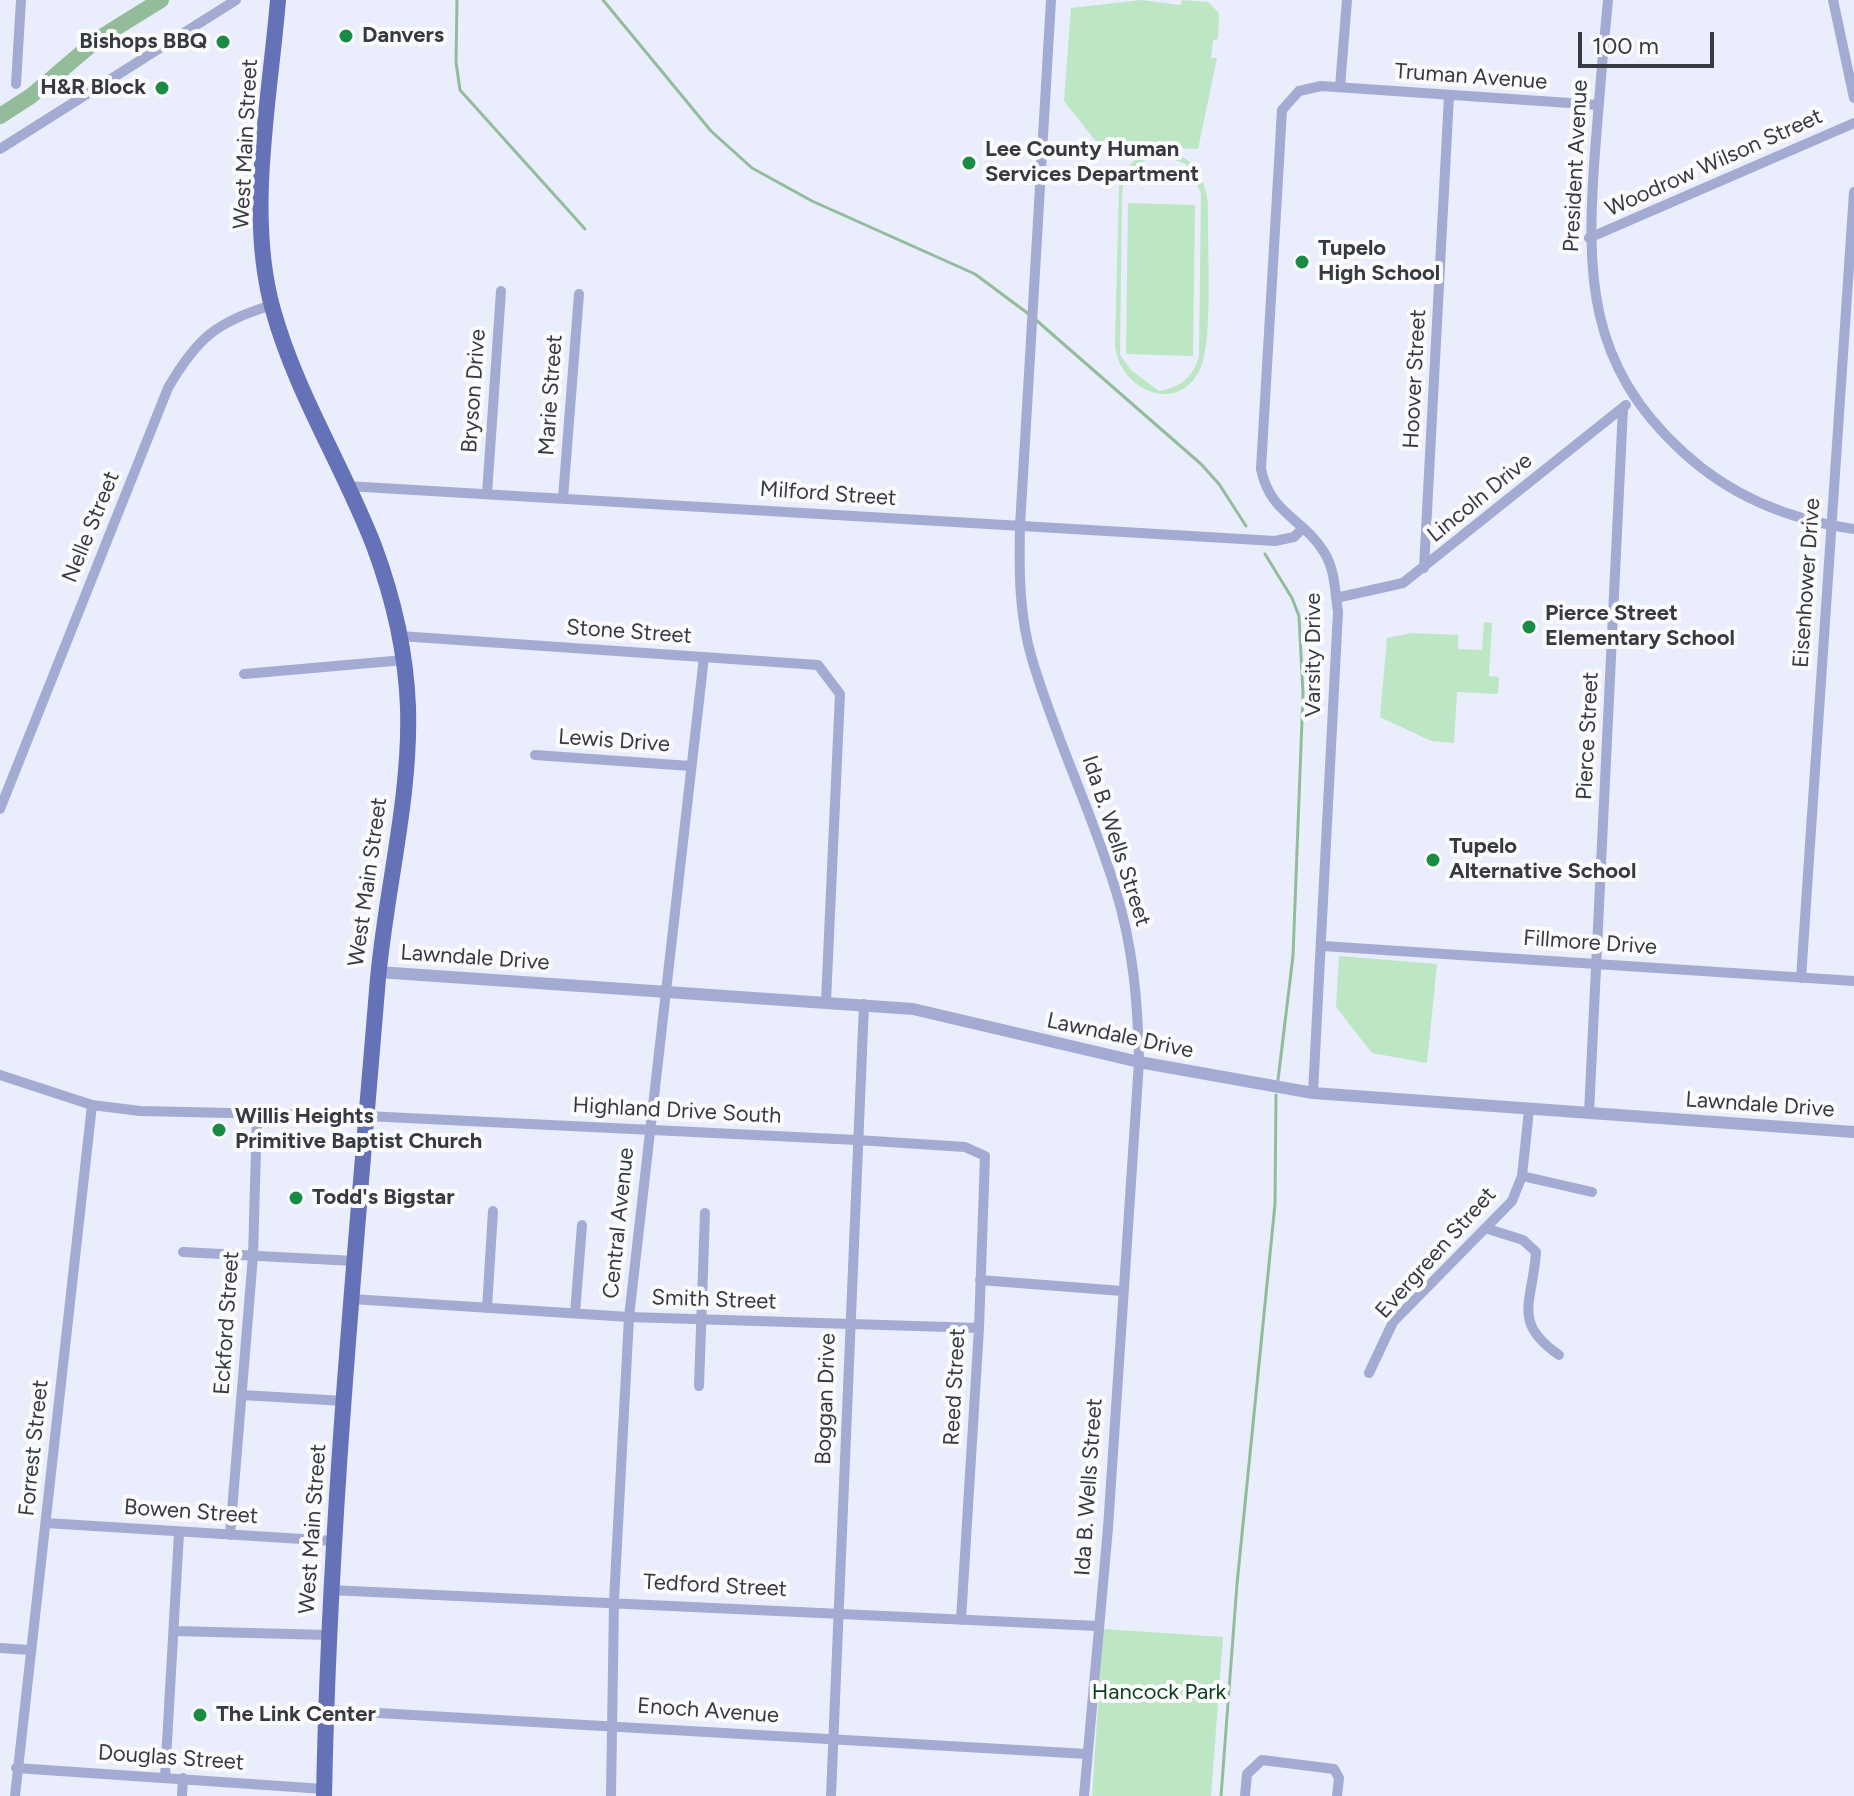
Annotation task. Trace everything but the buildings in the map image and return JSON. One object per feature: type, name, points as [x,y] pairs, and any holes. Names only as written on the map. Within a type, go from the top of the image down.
[{"type":"main road","name":"West Main Street","points":[[278,0],[261,203],[264,257],[272,305],[290,365],[375,549],[400,636],[408,709],[406,763],[378,972],[354,1261],[330,1590],[324,1792]]},
{"type":"street","points":[[16,84],[21,0]]},
{"type":"street","points":[[0,149],[236,0]]},
{"type":"street","name":"Ida B. Wells Street","points":[[1051,0],[1020,526],[1020,588],[1031,657],[1116,889],[1137,988],[1139,1062],[1108,1528],[1084,1796]]},
{"type":"street","points":[[1340,87],[1347,0]]},
{"type":"street","name":"President Avenue","points":[[1608,0],[1589,238],[1593,284],[1608,344],[1634,399],[1660,431],[1690,459],[1737,493],[1785,514],[1854,529]]},
{"type":"street","points":[[1833,0],[1854,98]]},
{"type":"street","name":"Varsity Drive","points":[[1313,1093],[1337,648],[1336,598],[1324,552],[1277,507],[1269,494],[1260,456],[1279,122],[1289,100],[1299,91],[1321,86],[1340,87]]},
{"type":"street","name":"Truman Avenue","points":[[1340,87],[1599,105]]},
{"type":"street","name":"Hoover Street","points":[[1424,568],[1449,96]]},
{"type":"street","name":"Woodrow Wilson Street","points":[[1589,238],[1854,123]]},
{"type":"street","name":"Eisenhower Drive","points":[[1801,978],[1854,192]]},
{"type":"street","name":"Bryson Drive","points":[[487,494],[501,291]]},
{"type":"street","name":"Marie Street","points":[[563,498],[579,294]]},
{"type":"street","name":"Nelle Street","points":[[0,809],[168,388],[204,336],[235,316],[272,305]]},
{"type":"street","name":"Lincoln Drive","points":[[1336,598],[1384,590],[1403,583],[1634,399]]},
{"type":"street","name":"Pierce Street","points":[[1589,1113],[1623,408]]},
{"type":"street","name":"Milford Street","points":[[347,486],[1275,541],[1294,537],[1302,529]]},
{"type":"street","name":"Stone Street","points":[[400,636],[818,665],[840,694],[826,1001]]},
{"type":"street","name":"Central Avenue","points":[[611,1796],[614,1601],[629,1317],[704,657]]},
{"type":"street","points":[[244,674],[404,660]]},
{"type":"street","name":"Lewis Drive","points":[[535,755],[690,766]]},
{"type":"street","name":"Fillmore Drive","points":[[1323,946],[1854,981]]},
{"type":"street","name":"Lawndale Drive","points":[[378,972],[913,1009],[1139,1062],[1313,1093],[1854,1132]]},
{"type":"street","name":"Boggan Drive","points":[[831,1796],[848,1324],[864,1004]]},
{"type":"street","name":"Highland Drive South","points":[[0,1075],[92,1105],[140,1111],[366,1116],[857,1140],[965,1147],[985,1156]]},
{"type":"street","name":"Forrest Street","points":[[15,1796],[92,1105]]},
{"type":"street","name":"Evergreen Street","points":[[1369,1373],[1393,1322],[1488,1229],[1512,1201],[1522,1176],[1529,1110]]},
{"type":"street","name":"Eckford Street","points":[[230,1535],[253,1256],[257,1114]]},
{"type":"street","name":"Reed Street","points":[[961,1620],[979,1328],[985,1156]]},
{"type":"street","points":[[1522,1176],[1592,1192]]},
{"type":"street","points":[[487,1308],[493,1211]]},
{"type":"street","points":[[699,1386],[705,1213]]},
{"type":"street","points":[[575,1313],[582,1225]]},
{"type":"street","points":[[1488,1229],[1523,1240],[1536,1252],[1528,1314],[1531,1330],[1537,1340],[1559,1355]]},
{"type":"street","points":[[183,1252],[354,1261]]},
{"type":"street","points":[[980,1280],[1122,1291]]},
{"type":"street","name":"Smith Street","points":[[352,1299],[629,1317],[979,1328]]},
{"type":"street","points":[[242,1395],[344,1401]]},
{"type":"street","name":"Bowen Street","points":[[46,1523],[334,1541]]},
{"type":"street","points":[[165,1777],[179,1533]]},
{"type":"street","name":"Tedford Street","points":[[330,1590],[1097,1626]]},
{"type":"street","points":[[174,1631],[328,1635]]},
{"type":"street","points":[[0,1648],[30,1650]]},
{"type":"street","name":"Enoch Avenue","points":[[326,1710],[611,1724],[831,1741],[1087,1754]]},
{"type":"street","points":[[1245,1796],[1247,1774],[1262,1760],[1334,1769],[1339,1778],[1337,1796]]},
{"type":"street","name":"Douglas Street","points":[[16,1768],[183,1778],[324,1792]]},
{"type":"street","points":[[182,1796],[183,1778]]},
{"type":"green space","points":[[1141,0],[1181,5],[1182,0],[1208,2],[1219,13],[1218,39],[1213,40],[1211,58],[1217,58],[1198,149],[1098,144],[1064,101],[1071,8]]},
{"type":"green space","points":[[1157,151],[1178,155],[1193,166],[1203,183],[1208,204],[1208,310],[1202,364],[1193,381],[1180,391],[1166,394],[1138,385],[1118,360],[1115,344],[1119,186],[1132,162]],"holes":[[[1165,156],[1186,164],[1201,193],[1199,355],[1194,369],[1185,380],[1159,391],[1131,370],[1120,355],[1122,194],[1127,177],[1142,162]]]},
{"type":"green space","points":[[1128,203],[1195,205],[1193,356],[1126,354]]},
{"type":"green space","points":[[1484,622],[1492,623],[1489,676],[1499,677],[1498,694],[1457,692],[1454,743],[1431,741],[1380,717],[1387,638],[1412,633],[1458,635],[1458,649],[1482,650]]},
{"type":"green space","points":[[1339,956],[1437,964],[1427,1063],[1372,1053],[1336,1007]]},
{"type":"green space","name":"Hancock Park","points":[[1103,1629],[1223,1637],[1211,1796],[1092,1796]]},
{"type":"waterway","points":[[0,116],[31,96],[98,39],[161,0]]},
{"type":"waterway","points":[[457,0],[456,62],[460,90],[585,229]]},
{"type":"waterway","points":[[603,0],[711,131],[752,168],[812,201],[975,274],[1030,315]]},
{"type":"waterway","points":[[1036,320],[1201,464],[1219,484],[1246,526]]},
{"type":"waterway","points":[[1265,554],[1292,598],[1299,616],[1303,694],[1293,956],[1278,1080]]},
{"type":"waterway","points":[[1221,1796],[1237,1584],[1275,1204],[1276,1095]]},
{"type":"place","name":"Danvers","points":[[346,36]]},
{"type":"place","name":"Bishops BBQ","points":[[223,42]]},
{"type":"place","name":"H&R Block","points":[[162,88]]},
{"type":"place","name":"Lee County Human Services Department","points":[[969,163]]},
{"type":"place","name":"Tupelo High School","points":[[1302,262]]},
{"type":"place","name":"Pierce Street Elementary School","points":[[1529,627]]},
{"type":"place","name":"Tupelo Alternative School","points":[[1433,860]]},
{"type":"place","name":"Willis Heights Primitive Baptist Church","points":[[219,1130]]},
{"type":"place","name":"Todd's Bigstar","points":[[296,1198]]},
{"type":"place","name":"The Link Center","points":[[200,1715]]}]
